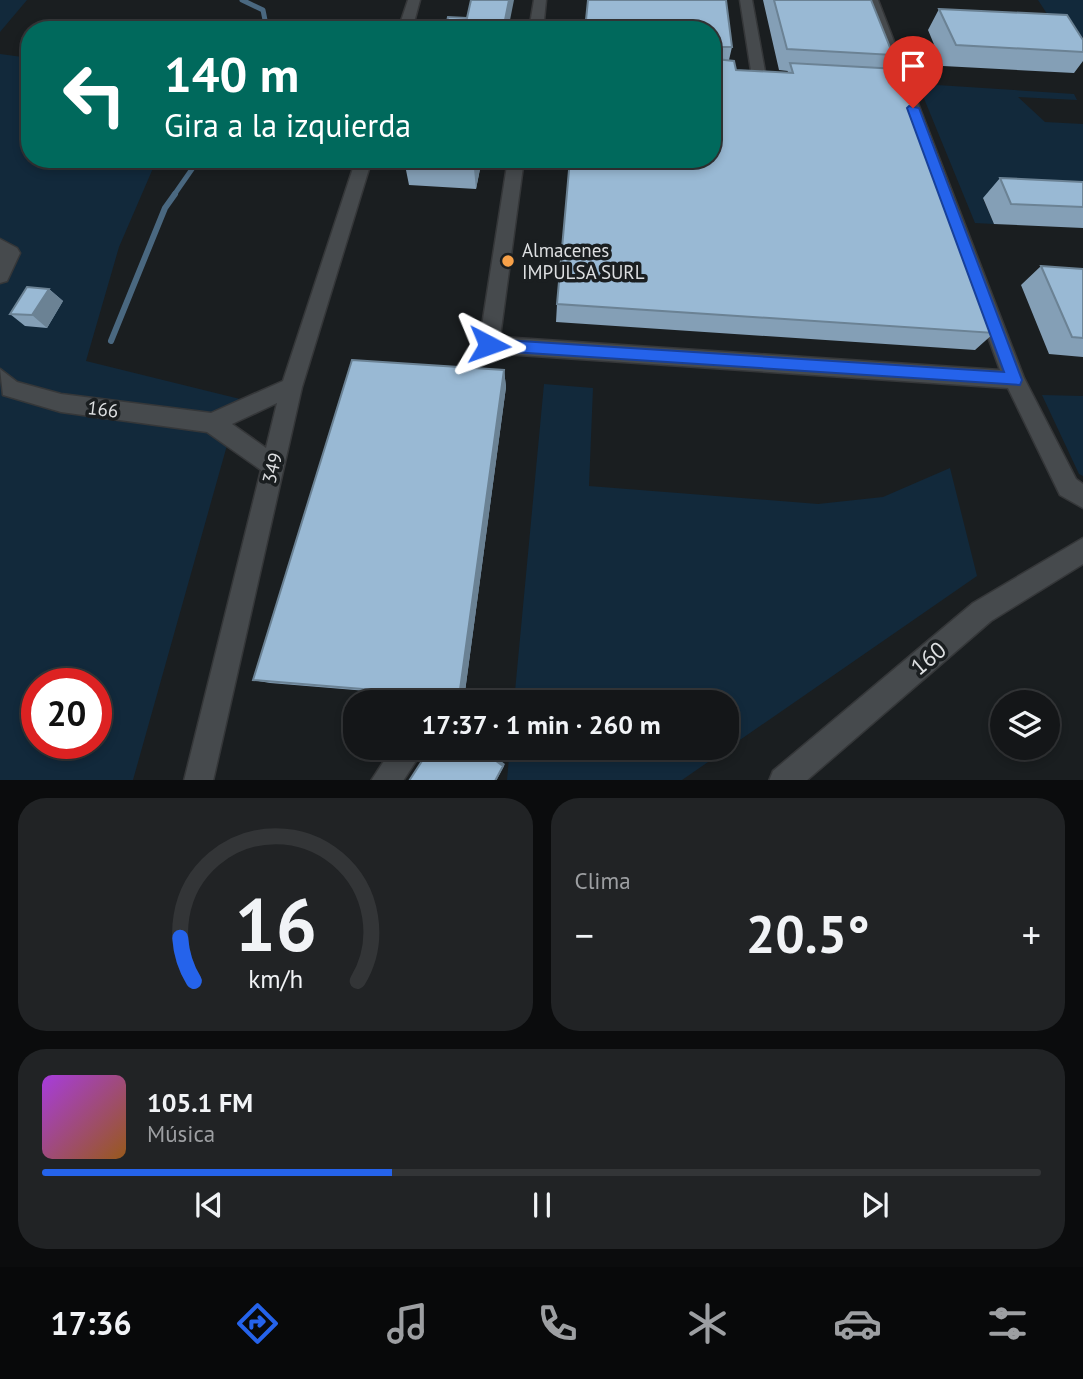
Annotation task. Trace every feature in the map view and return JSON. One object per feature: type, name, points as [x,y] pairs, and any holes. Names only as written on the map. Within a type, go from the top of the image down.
[{"type":"street","points":[[408,21],[414,0]]},
{"type":"street","points":[[537,21],[540,0]]},
{"type":"street","points":[[746,0],[759,77]]},
{"type":"street","points":[[872,0],[897,84],[1014,380],[1068,487],[1083,497]]},
{"type":"street","name":"349","points":[[198,780],[292,387],[361,168]]},
{"type":"street","points":[[515,168],[489,345],[1014,380]]},
{"type":"street","points":[[0,276],[6,249]]},
{"type":"street","name":"166","points":[[3,385],[61,403],[212,423],[273,466]]},
{"type":"street","points":[[212,423],[292,387]]},
{"type":"street","name":"160","points":[[783,780],[982,612],[1083,550]]},
{"type":"street","points":[[385,780],[401,760]]},
{"type":"shaded area","points":[[0,0],[27,0],[0,32]]},
{"type":"shaded area","points":[[1038,0],[1083,0],[1083,38],[1051,36],[1053,23]]},
{"type":"shaded area","points":[[0,54],[21,57],[21,168],[153,168],[119,247],[86,361],[240,399],[133,780],[0,780]]},
{"type":"shaded area","points":[[930,86],[1074,94],[1077,100],[1018,97],[1045,122],[1083,124],[1083,203],[983,199],[994,224],[975,223],[923,96]]},
{"type":"shaded area","points":[[544,384],[593,388],[589,486],[818,504],[883,497],[950,468],[977,576],[739,741],[739,690],[515,690]]},
{"type":"shaded area","points":[[1042,395],[1083,396],[1083,476],[1079,474]]},
{"type":"shaded area","points":[[509,760],[711,760],[682,780],[507,780]]},
{"type":"building","points":[[471,0],[509,0],[505,21],[447,21],[448,17],[467,18]]},
{"type":"building","points":[[588,0],[726,0],[732,47],[721,47],[721,21],[586,21]]},
{"type":"building","points":[[774,0],[871,0],[893,55],[787,49]]},
{"type":"building","points":[[939,9],[1067,15],[1083,40],[1083,52],[956,45]]},
{"type":"building","points":[[721,60],[734,61],[736,70],[793,73],[790,63],[898,69],[994,333],[557,304],[569,168],[721,168]]},
{"type":"building","points":[[1000,178],[1083,182],[1083,207],[1011,204]]},
{"type":"building","points":[[1041,266],[1083,269],[1083,338],[1072,337]]},
{"type":"building","points":[[27,287],[49,289],[32,315],[10,314]]},
{"type":"building","points":[[352,360],[504,370],[460,690],[374,690],[253,680]]},
{"type":"building","points":[[423,760],[495,760],[503,766],[496,780],[410,780]]},
{"type":"waterway","points":[[242,0],[263,10],[265,21]]},
{"type":"waterway","points":[[174,195],[193,168]]},
{"type":"waterway","points":[[111,341],[165,208],[175,194]]},
{"type":"place","name":"Almacenes IMPULSA SURL","points":[[508,261]]},
{"type":"route","points":[[489,345],[1014,380],[913,108]]}]
